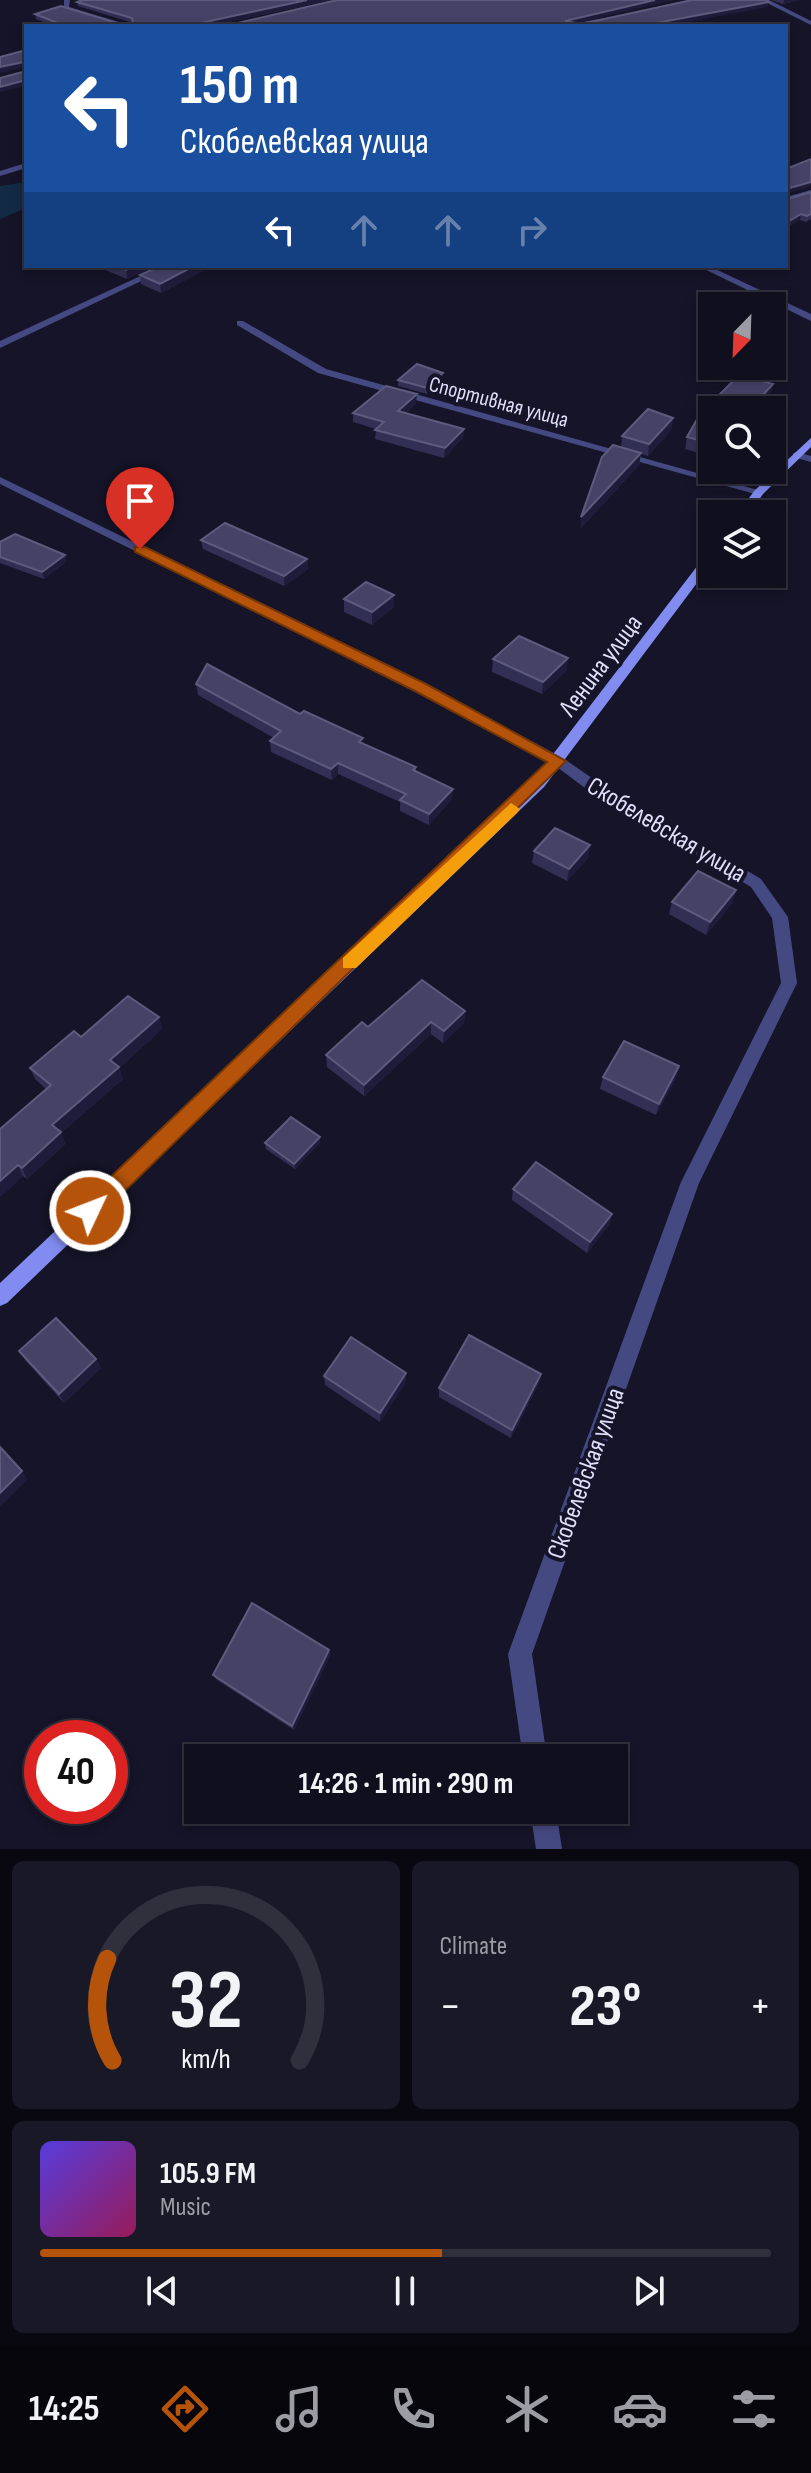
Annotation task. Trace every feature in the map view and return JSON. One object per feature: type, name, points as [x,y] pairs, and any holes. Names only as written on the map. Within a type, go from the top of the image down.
[{"type":"street","points":[[67,0],[66,8],[122,24]]},
{"type":"street","points":[[764,0],[811,23]]},
{"type":"street","points":[[581,24],[633,13]]},
{"type":"street","points":[[0,174],[24,166]]},
{"type":"street","points":[[788,199],[811,192]]},
{"type":"street","points":[[0,345],[165,268]]},
{"type":"street","points":[[706,268],[811,318]]},
{"type":"street","name":"Спортивная улица","points":[[240,323],[322,371],[759,492]]},
{"type":"street","points":[[753,500],[811,441]]},
{"type":"street","points":[[797,455],[811,459]]},
{"type":"street","name":"Скобелевская улица","points":[[0,480],[420,687],[558,761],[594,787],[756,883],[780,917],[789,983],[690,1182],[520,1654],[533,1744]]},
{"type":"street","name":"Ленина улица","points":[[0,1296],[558,761],[698,574]]},
{"type":"street","points":[[545,1824],[549,1849]]},
{"type":"water","points":[[24,182],[24,209],[0,219],[0,186]]},
{"type":"building","points":[[307,0],[196,24],[120,24],[133,23],[132,18],[77,2]]},
{"type":"building","points":[[337,0],[655,0],[565,21],[581,24],[233,24]]},
{"type":"building","points":[[692,0],[769,2],[651,24],[581,24]]},
{"type":"building","points":[[61,6],[120,24],[60,24],[35,14]]},
{"type":"building","points":[[24,51],[24,62],[0,67],[0,57]]},
{"type":"building","points":[[24,72],[24,81],[0,87],[0,78]]},
{"type":"building","points":[[811,159],[811,182],[788,188],[788,168]]},
{"type":"building","points":[[811,192],[811,214],[788,219],[788,199]]},
{"type":"building","points":[[156,268],[190,268],[160,284],[140,275]]},
{"type":"building","points":[[417,364],[443,373],[427,388],[398,380]]},
{"type":"building","points":[[734,380],[758,380],[773,384],[762,396],[718,396]]},
{"type":"building","points":[[386,386],[417,394],[398,411],[464,429],[445,448],[375,430],[384,422],[353,413]]},
{"type":"building","points":[[648,409],[673,418],[649,444],[622,436]]},
{"type":"building","points":[[698,418],[698,440],[687,437]]},
{"type":"building","points":[[613,445],[641,453],[581,517],[602,457]]},
{"type":"building","points":[[225,523],[307,559],[284,576],[201,540]]},
{"type":"building","points":[[15,534],[65,555],[42,572],[0,557],[0,542]]},
{"type":"building","points":[[366,582],[394,595],[372,612],[344,599]]},
{"type":"building","points":[[519,636],[568,658],[543,682],[493,659]]},
{"type":"building","points":[[207,664],[300,714],[304,711],[363,738],[359,742],[416,767],[413,770],[453,789],[429,814],[400,800],[406,794],[338,763],[331,769],[270,741],[281,731],[196,684]]},
{"type":"building","points":[[555,828],[590,845],[569,869],[534,851]]},
{"type":"building","points":[[698,871],[736,890],[710,922],[672,902]]},
{"type":"building","points":[[422,980],[465,1011],[444,1031],[431,1022],[364,1085],[326,1055],[362,1022],[368,1027]]},
{"type":"building","points":[[128,996],[159,1017],[110,1060],[119,1067],[52,1125],[61,1132],[22,1168],[18,1165],[0,1181],[0,1129],[51,1085],[30,1068],[74,1031],[81,1037]]},
{"type":"building","points":[[624,1041],[679,1066],[659,1104],[603,1077]]},
{"type":"building","points":[[291,1117],[320,1137],[294,1164],[265,1143]]},
{"type":"building","points":[[536,1162],[612,1214],[590,1242],[513,1189]]},
{"type":"building","points":[[56,1318],[96,1359],[59,1394],[19,1351]]},
{"type":"building","points":[[469,1335],[541,1374],[512,1430],[439,1388]]},
{"type":"building","points":[[351,1337],[406,1373],[380,1413],[324,1376]]},
{"type":"building","points":[[0,1447],[22,1471],[0,1493]]},
{"type":"building","points":[[252,1603],[329,1650],[292,1726],[213,1675]]},
{"type":"slow traffic","points":[[349,963],[511,809]]},
{"type":"route","points":[[90,1211],[539,783],[558,761],[420,687],[140,549]]}]
